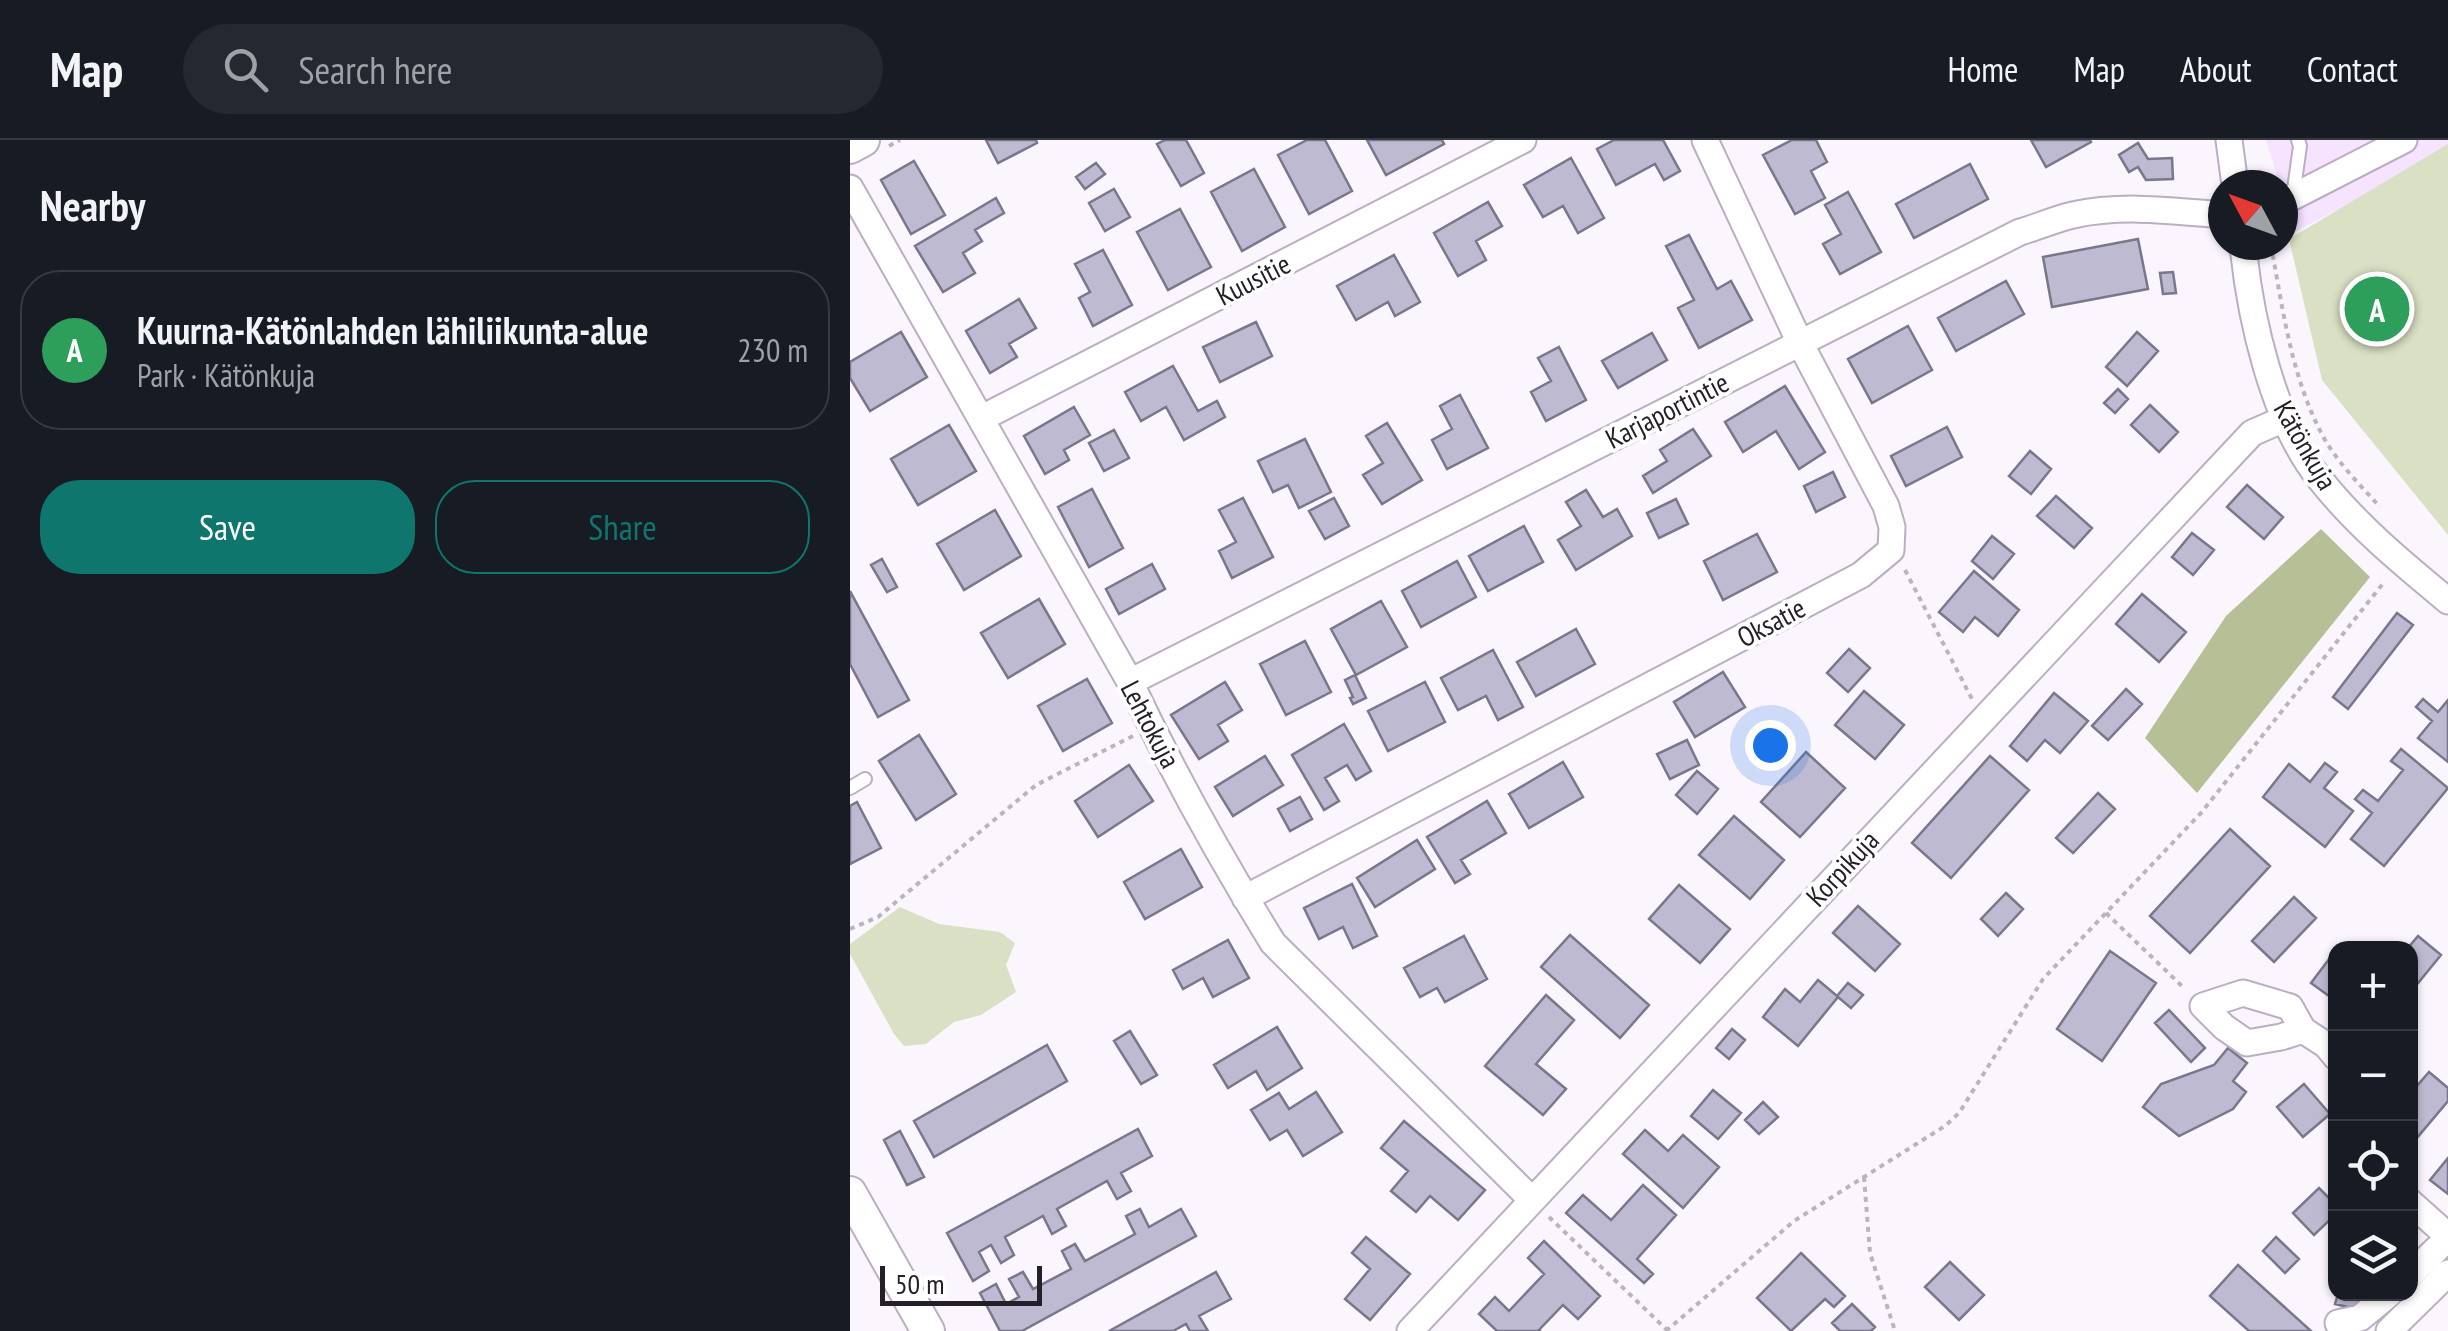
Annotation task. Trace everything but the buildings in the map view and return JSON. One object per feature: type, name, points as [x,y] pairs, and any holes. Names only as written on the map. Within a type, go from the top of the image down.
[{"type":"street","points":[[850,147],[863,140]]},
{"type":"street","name":"Kuusitie","points":[[982,418],[1524,140]]},
{"type":"street","points":[[1704,140],[1800,343],[1886,506],[1892,527],[1890,550]]},
{"type":"street","points":[[2229,140],[2233,170]]},
{"type":"street","points":[[2298,194],[2404,140]]},
{"type":"street","name":"Lehtokuja","points":[[850,188],[1130,682],[1245,898],[1274,943],[1532,1200]]},
{"type":"street","name":"Karjaportintie","points":[[1130,682],[2020,232],[2073,215],[2118,210],[2208,214]]},
{"type":"street","name":"Kätönkuja","points":[[2244,260],[2264,360],[2284,418],[2317,476],[2361,526],[2448,601]]},
{"type":"street","name":"Korpikuja","points":[[1410,1331],[2252,433],[2284,418]]},
{"type":"street","name":"Oksatie","points":[[1245,898],[1861,575],[1890,550]]},
{"type":"street","points":[[2303,1030],[2281,1038],[2247,1042],[2203,1006],[2243,993],[2290,1006],[2303,1030],[2328,1048]]},
{"type":"street","points":[[850,1193],[928,1331]]},
{"type":"street","points":[[2418,1209],[2448,1237],[2418,1267]]},
{"type":"street","points":[[2389,1331],[2448,1273]]},
{"type":"street","points":[[2338,1322],[2360,1318],[2380,1301]]},
{"type":"lane","points":[[2295,170],[2298,140]]},
{"type":"lane","points":[[850,788],[865,779]]},
{"type":"path","points":[[2274,260],[2298,378],[2310,410],[2327,443],[2389,518]]},
{"type":"path","points":[[1890,550],[1908,574],[1975,705]]},
{"type":"path","points":[[1532,1200],[1666,1330],[1794,1221],[1945,1126],[1959,1112],[2043,979],[2201,813],[2400,562]]},
{"type":"path","points":[[850,929],[878,917],[1036,785],[1151,727]]},
{"type":"path","points":[[2106,912],[2203,1006]]},
{"type":"path","points":[[1864,1177],[1870,1253],[1895,1331]]},
{"type":"shaded area","points":[[2266,140],[2448,140],[2448,152],[2298,230],[2298,170],[2275,170]]},
{"type":"green space","points":[[2448,144],[2448,535],[2322,380],[2294,260],[2298,260],[2298,234]]},
{"type":"green space","points":[[2321,529],[2370,577],[2197,793],[2145,738],[2226,616]]},
{"type":"green space","points":[[900,907],[939,924],[1000,932],[1015,943],[1006,965],[1016,992],[981,1015],[954,1022],[926,1044],[904,1046],[850,954],[850,944]]},
{"type":"place","name":"Kuurna-Kätönlahden lähiliikunta-alue","points":[[2377,309]]}]
